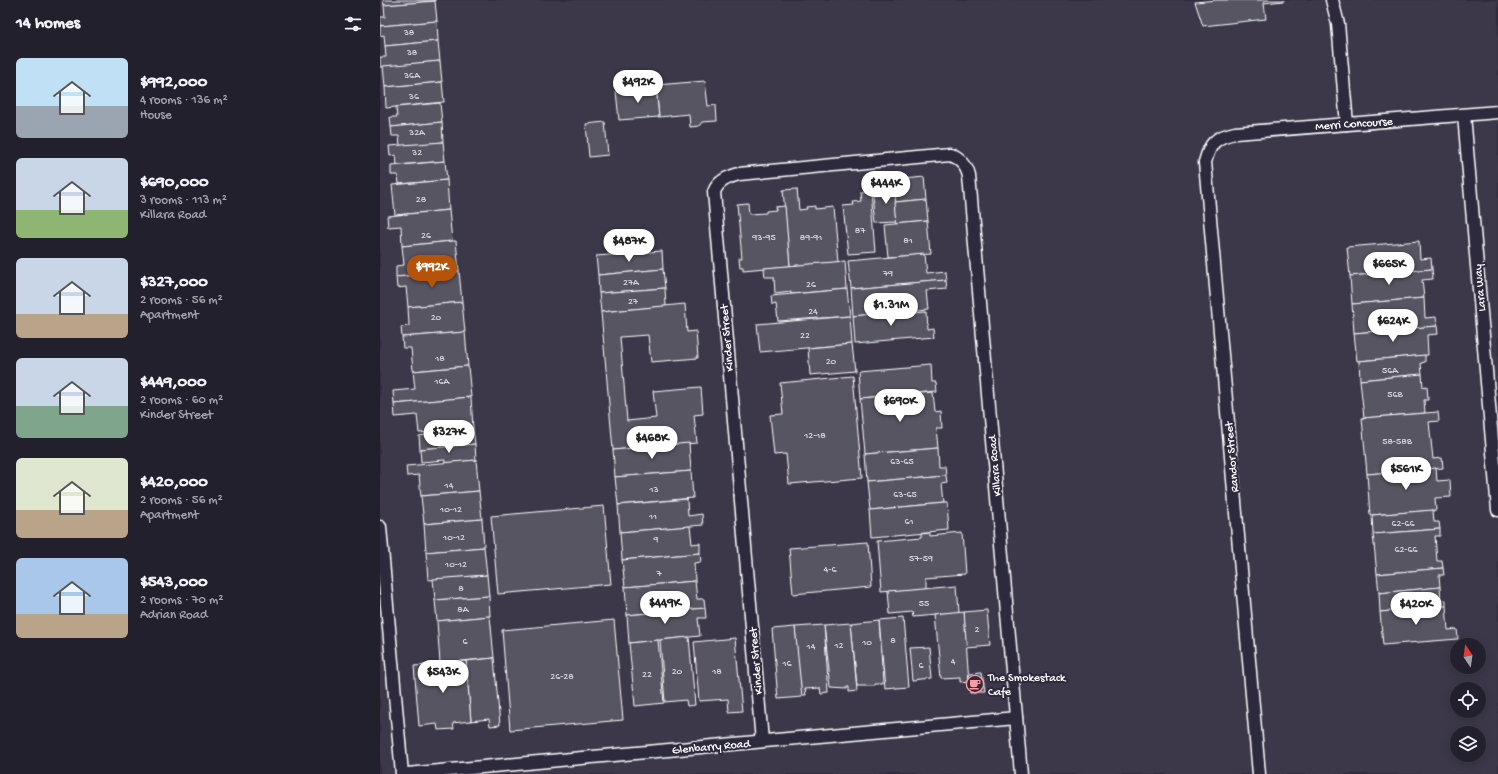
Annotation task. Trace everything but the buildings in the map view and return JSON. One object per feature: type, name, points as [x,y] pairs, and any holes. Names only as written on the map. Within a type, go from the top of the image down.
[{"type":"street","points":[[1332,0],[1338,24],[1347,124]]},
{"type":"street","name":"Merri Concourse","points":[[1213,143],[1222,136],[1235,133],[1498,112]]},
{"type":"street","name":"Lara Way","points":[[1464,115],[1498,510]]},
{"type":"street","name":"Randor Street","points":[[1213,143],[1208,150],[1205,162],[1259,774]]},
{"type":"street","name":"Kinder Street","points":[[762,741],[714,192],[716,187],[724,180],[739,174],[945,153],[956,156],[961,160]]},
{"type":"street","name":"Killara Road","points":[[961,160],[966,165],[969,176],[1021,774]]},
{"type":"street","points":[[380,527],[402,774]]},
{"type":"street","name":"Glenbarry Road","points":[[407,774],[1016,718]]},
{"type":"shaded area","points":[[380,0],[1498,0],[1498,774],[380,774]]},
{"type":"place","name":"The Smokestack Cafe","points":[[975,684]]}]
